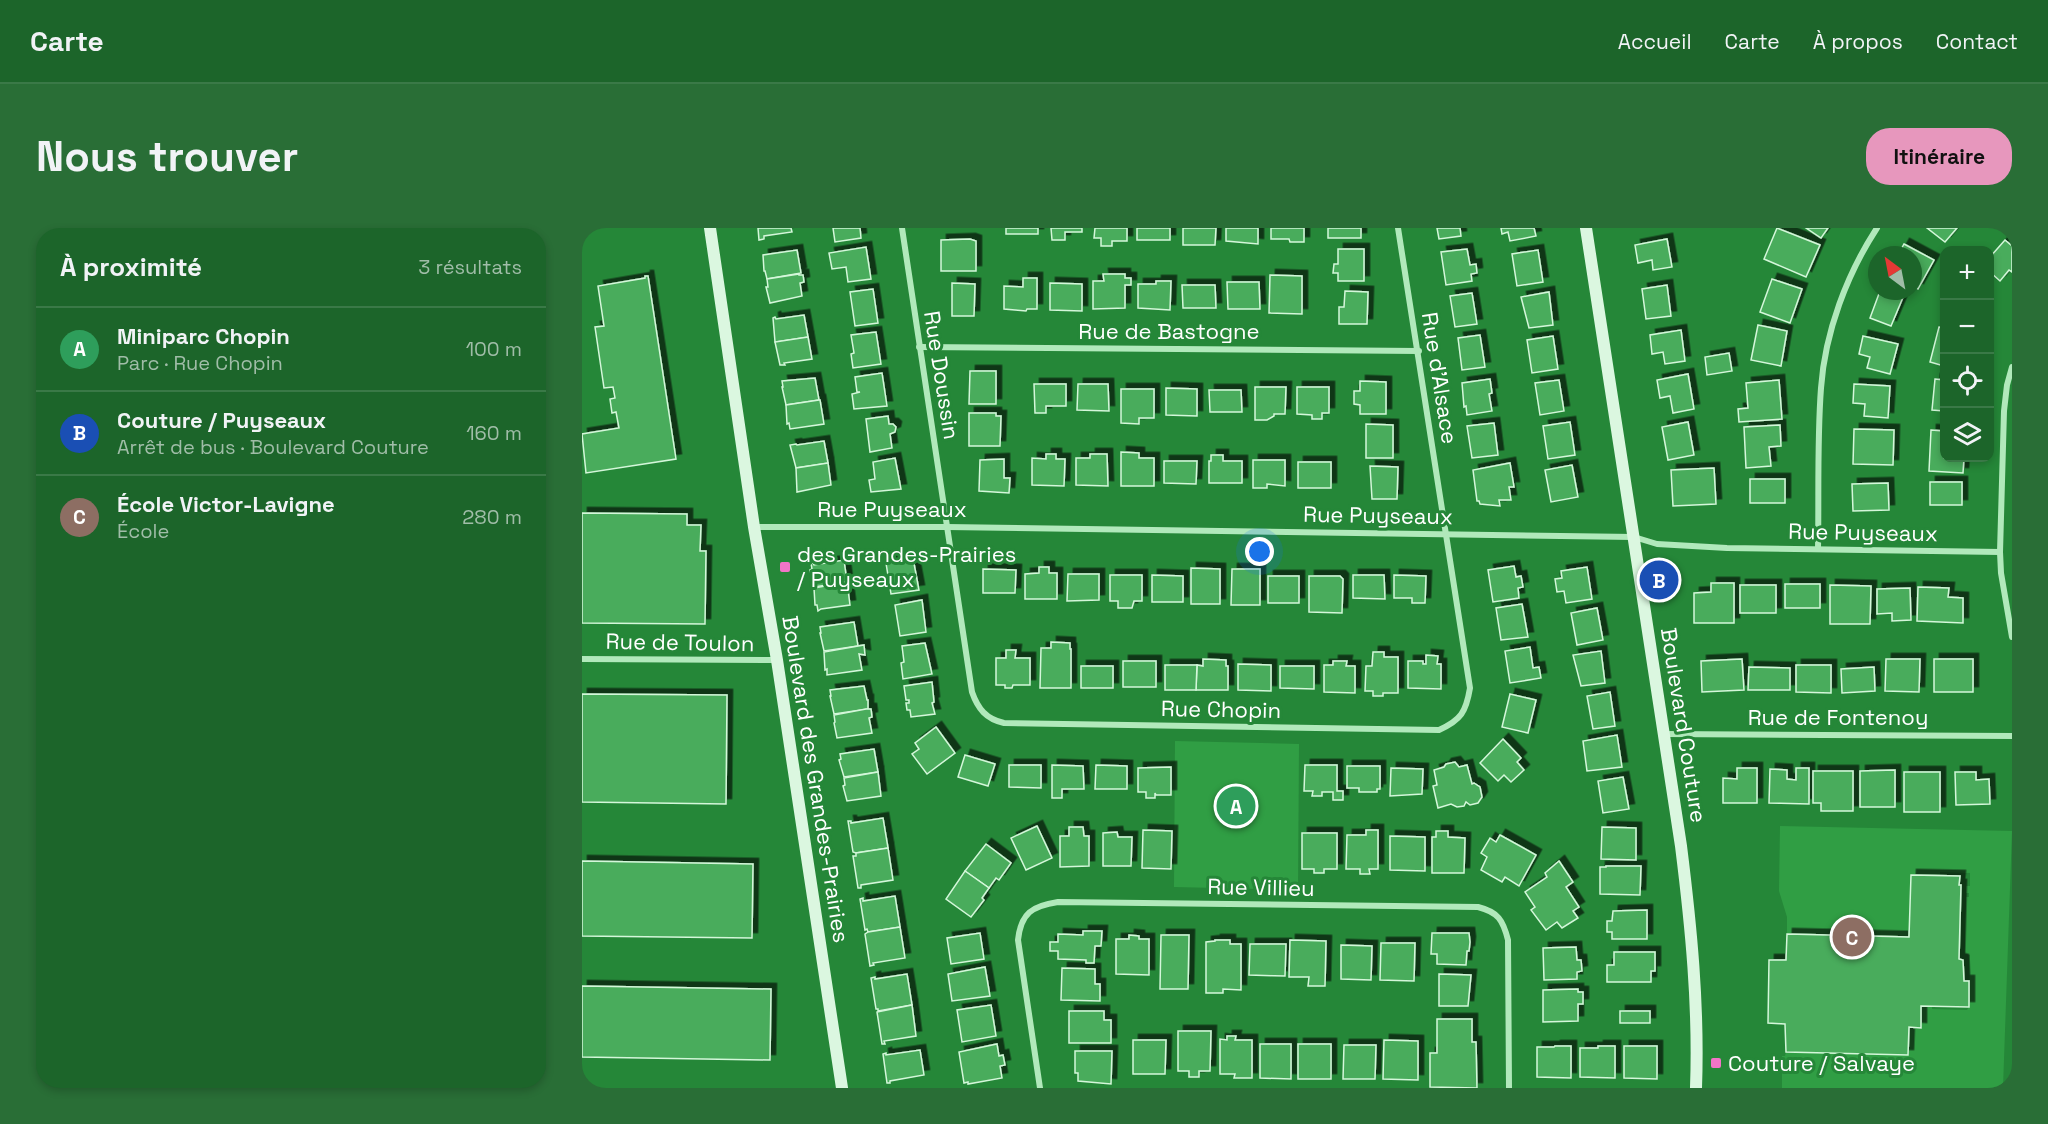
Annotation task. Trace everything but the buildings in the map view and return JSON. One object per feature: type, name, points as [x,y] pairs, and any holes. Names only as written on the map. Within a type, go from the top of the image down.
[{"type":"main road","name":"Boulevard des Grandes-Prairies","points":[[710,228],[754,527],[777,660],[842,1088]]},
{"type":"main road","name":"Boulevard Couture","points":[[1586,228],[1690,916],[1696,990],[1696,1088]]},
{"type":"street","name":"Rue Doussin","points":[[902,228],[947,527]]},
{"type":"street","name":"Rue d'Alsace","points":[[1398,228],[1446,534]]},
{"type":"street","points":[[1818,549],[1819,427],[1825,360],[1830,335],[1845,290],[1864,248],[1877,228]]},
{"type":"street","name":"Rue de Bastogne","points":[[920,347],[1419,351]]},
{"type":"street","points":[[2012,367],[2007,385],[2000,552],[2001,573],[2012,637]]},
{"type":"street","points":[[2004,436],[2012,436]]},
{"type":"street","name":"Rue Puyseaux","points":[[754,527],[947,527],[1634,537],[1657,544],[1727,548],[2000,552]]},
{"type":"street","name":"Rue Chopin","points":[[947,527],[972,692],[976,705],[993,721],[1421,731],[1439,730],[1455,723],[1467,706],[1470,688],[1446,534]]},
{"type":"street","name":"Rue de Toulon","points":[[582,659],[777,660]]},
{"type":"street","name":"Rue de Fontenoy","points":[[1664,734],[2012,736]]},
{"type":"street","name":"Rue Villieu","points":[[1040,1088],[1018,940],[1020,925],[1029,912],[1042,905],[1058,902],[1478,907],[1490,910],[1499,918],[1508,940],[1509,1088]]},
{"type":"green space","points":[[1175,741],[1299,744],[1298,890],[1174,887]]},
{"type":"green space","points":[[1780,826],[2012,831],[2003,1088],[1782,1088],[1782,1056],[1785,1056],[1786,1052],[1908,1055],[1909,1027],[1921,1027],[1921,1006],[1932,1006],[1932,1009],[1967,1010],[1969,1007],[1970,955],[1965,954],[1966,897],[1969,897],[1969,893],[1966,893],[1966,886],[1970,886],[1970,873],[1940,872],[1909,937],[1787,934],[1787,917],[1779,891]]},
{"type":"place","name":"des Grandes-Prairies / Puyseaux","points":[[785,567]]},
{"type":"place","name":"Couture / Puyseaux","points":[[1659,580]]},
{"type":"place","name":"Miniparc Chopin","points":[[1236,806]]},
{"type":"place","name":"École Victor-Lavigne","points":[[1852,937]]},
{"type":"place","name":"Couture / Salvaye","points":[[1716,1063]]}]
